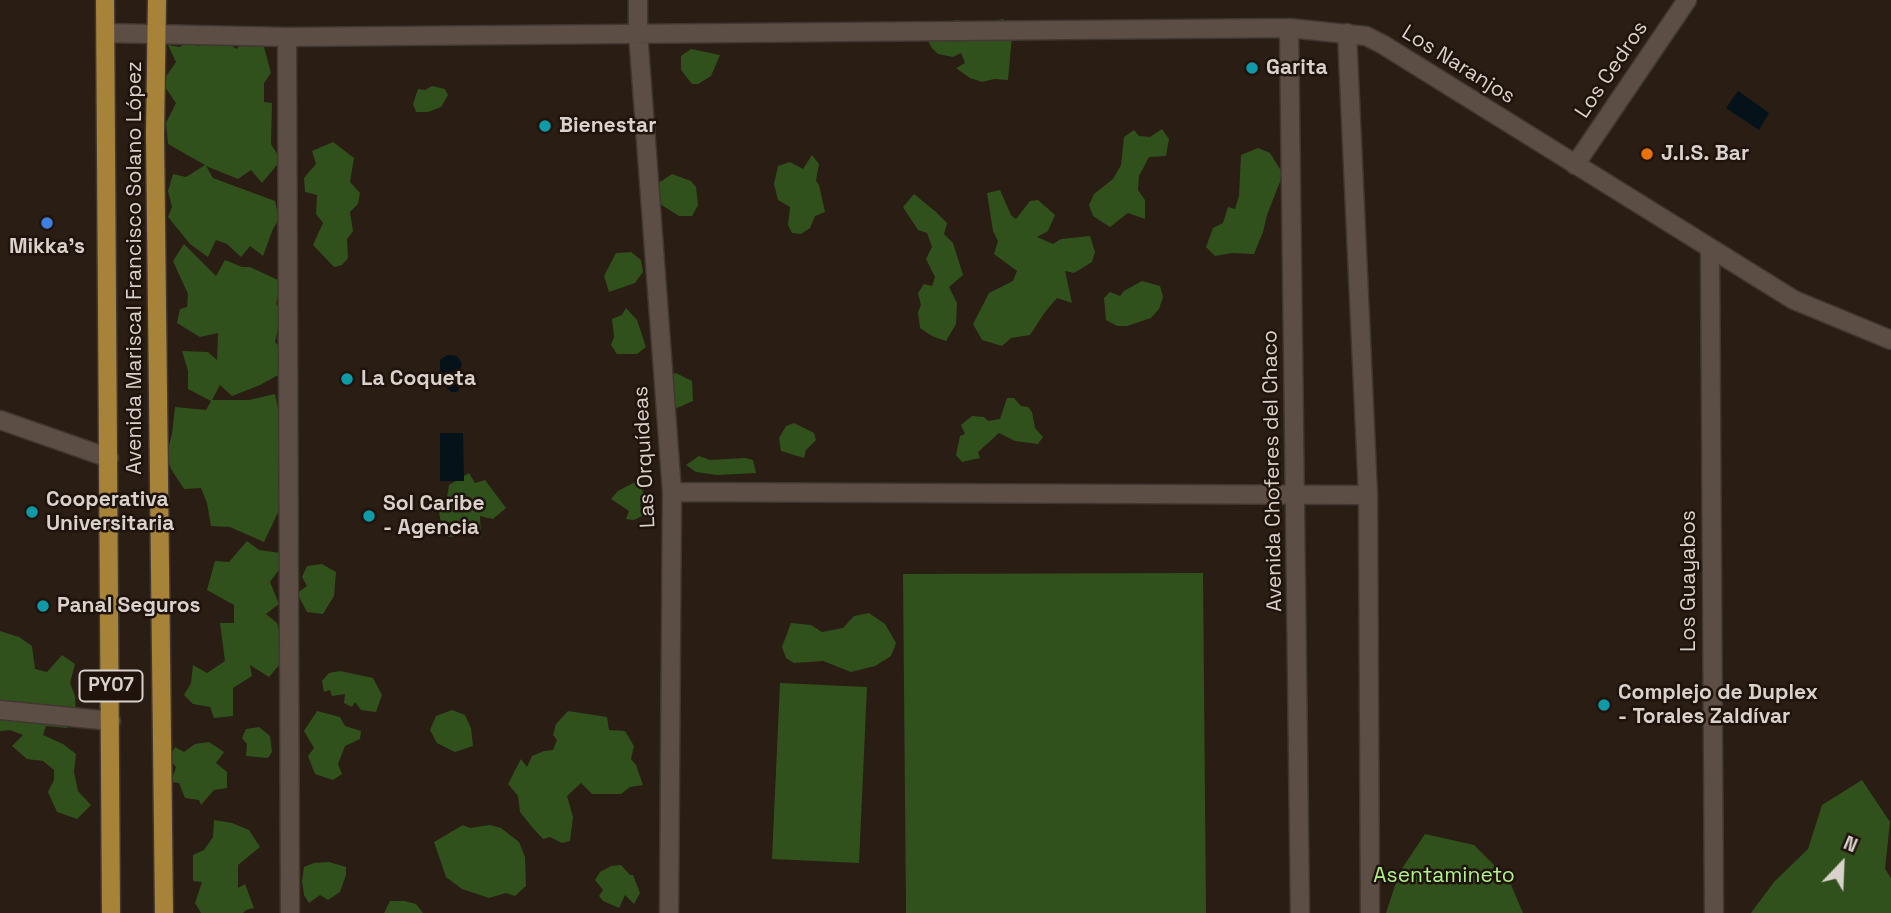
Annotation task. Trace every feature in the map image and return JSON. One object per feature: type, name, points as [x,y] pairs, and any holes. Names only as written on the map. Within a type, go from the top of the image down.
[{"type":"main road","name":"Avenida Mariscal Francisco Solano López","points":[[105,0],[111,913]]},
{"type":"main road","name":"Avenida Mariscal Francisco Solano López","points":[[157,0],[155,134],[164,913]]},
{"type":"street","name":"Las Orquídeas","points":[[638,0],[638,33],[672,492],[669,913]]},
{"type":"street","name":"Los Cedros","points":[[1575,165],[1687,0]]},
{"type":"street","name":"Los Naranjos","points":[[106,33],[287,37],[1289,28],[1366,36],[1794,300],[1891,340]]},
{"type":"street","name":"Avenida Choferes del Chaco","points":[[1289,28],[1300,913]]},
{"type":"street","points":[[1347,33],[1368,495],[1370,913]]},
{"type":"street","points":[[287,37],[290,913]]},
{"type":"street","name":"Los Guayabos","points":[[1710,249],[1714,913]]},
{"type":"street","points":[[0,420],[109,458]]},
{"type":"street","points":[[672,492],[1368,495]]},
{"type":"street","points":[[0,710],[111,721]]},
{"type":"green space","points":[[1003,19],[1012,36],[1008,80],[982,82],[970,78],[956,68],[965,63],[961,53],[953,57],[938,54],[924,34],[956,20],[980,24]]},
{"type":"green space","points":[[217,38],[237,49],[242,42],[264,47],[271,73],[264,83],[264,102],[272,103],[271,144],[281,160],[262,183],[251,170],[238,179],[206,166],[213,178],[275,201],[279,219],[263,256],[250,246],[241,257],[227,244],[216,240],[208,257],[190,244],[168,217],[172,207],[168,191],[173,174],[186,177],[205,165],[168,144],[166,123],[176,103],[165,87],[165,78],[176,62],[168,45],[180,47],[187,40],[198,46]]},
{"type":"green space","points":[[691,49],[720,55],[711,76],[698,84],[692,84],[681,70],[681,56]]},
{"type":"green space","points":[[432,86],[445,89],[448,95],[441,107],[428,112],[416,112],[413,104],[418,89],[425,90]]},
{"type":"green space","points":[[1162,129],[1169,139],[1166,156],[1149,157],[1139,176],[1138,190],[1145,200],[1145,219],[1128,213],[1110,227],[1093,216],[1089,205],[1094,194],[1113,179],[1121,165],[1124,137],[1134,130],[1139,136],[1150,137]]},
{"type":"green space","points":[[333,142],[354,158],[350,182],[360,193],[358,204],[350,212],[353,231],[347,239],[348,258],[342,265],[334,267],[313,245],[323,223],[316,214],[317,195],[305,192],[304,178],[316,164],[312,151]]},
{"type":"green space","points":[[1258,148],[1270,153],[1283,174],[1263,232],[1254,254],[1232,253],[1215,256],[1206,247],[1213,228],[1223,223],[1228,207],[1235,209],[1239,196],[1241,155]]},
{"type":"green space","points":[[812,155],[819,164],[816,181],[825,212],[815,216],[810,228],[801,234],[792,233],[788,225],[790,207],[778,200],[774,184],[778,166],[790,162],[803,169]]},
{"type":"green space","points":[[672,174],[691,181],[696,187],[698,205],[692,216],[679,216],[660,204],[657,184]]},
{"type":"green space","points":[[1000,190],[1011,215],[1016,219],[1030,201],[1038,200],[1055,215],[1048,231],[1037,237],[1053,244],[1061,239],[1090,236],[1095,252],[1092,262],[1074,273],[1065,271],[1072,303],[1057,298],[1030,335],[1011,338],[1002,346],[982,340],[973,324],[989,293],[1013,281],[1017,271],[994,254],[998,241],[993,231],[987,193]]},
{"type":"green space","points":[[914,194],[947,223],[944,234],[953,243],[963,275],[949,287],[957,303],[956,324],[946,341],[920,328],[918,312],[921,305],[918,293],[924,284],[932,286],[935,277],[926,259],[932,247],[927,233],[918,230],[903,207]]},
{"type":"green space","points":[[184,244],[216,276],[225,260],[242,267],[250,267],[278,280],[276,304],[282,311],[275,342],[288,357],[282,373],[232,396],[220,385],[212,400],[249,400],[275,394],[279,413],[289,424],[281,459],[279,484],[282,504],[264,542],[230,527],[211,526],[201,488],[184,489],[166,456],[175,407],[206,410],[211,401],[188,389],[188,371],[182,351],[208,352],[217,360],[218,333],[200,337],[177,323],[180,309],[187,307],[188,294],[173,261]]},
{"type":"green space","points":[[631,252],[641,260],[643,272],[635,283],[609,292],[604,276],[616,253]]},
{"type":"green space","points":[[1142,281],[1160,286],[1163,297],[1159,309],[1151,318],[1127,326],[1117,326],[1106,320],[1104,298],[1110,292],[1120,296]]},
{"type":"green space","points":[[626,308],[637,320],[646,347],[637,354],[617,354],[611,345],[614,337],[612,319],[622,315]]},
{"type":"green space","points":[[676,373],[692,381],[693,401],[677,408],[667,406],[665,378]]},
{"type":"green space","points":[[1007,398],[1014,398],[1021,406],[1028,407],[1032,412],[1035,428],[1043,437],[1038,444],[1015,441],[999,433],[978,452],[980,458],[962,462],[956,455],[960,436],[965,434],[961,425],[972,416],[984,417],[988,421],[1000,419]]},
{"type":"green space","points":[[794,423],[814,433],[816,440],[806,450],[804,458],[781,451],[779,438],[786,426]]},
{"type":"green space","points":[[699,456],[710,460],[753,460],[756,473],[717,475],[696,472],[686,465]]},
{"type":"green space","points":[[469,473],[475,483],[485,480],[506,508],[493,519],[480,516],[481,537],[465,526],[469,534],[448,537],[442,529],[439,512],[446,503],[449,485]]},
{"type":"green space","points":[[635,482],[642,488],[644,497],[640,505],[644,515],[634,520],[626,519],[629,511],[611,499],[618,491]]},
{"type":"green space","points":[[247,541],[259,550],[281,553],[281,567],[270,582],[279,604],[266,614],[277,623],[282,639],[280,664],[269,677],[250,665],[252,676],[233,688],[233,716],[214,718],[210,707],[193,704],[184,695],[191,683],[193,665],[207,673],[225,661],[220,623],[234,623],[234,605],[207,590],[215,561],[229,562]]},
{"type":"green space","points":[[322,564],[336,572],[334,596],[323,614],[307,612],[297,593],[307,586],[302,577],[307,566]]},
{"type":"green space","points":[[1203,573],[1206,913],[906,913],[903,574]]},
{"type":"green space","points":[[869,613],[885,624],[896,643],[891,656],[875,666],[851,672],[823,661],[794,663],[786,658],[782,647],[791,623],[811,625],[822,632],[843,628],[854,616]]},
{"type":"green space","points":[[0,631],[19,637],[32,646],[35,669],[47,672],[62,655],[75,664],[70,683],[75,696],[76,718],[67,728],[46,726],[43,735],[63,744],[76,754],[74,772],[78,791],[91,805],[77,819],[57,812],[48,792],[54,780],[54,770],[43,761],[27,759],[12,746],[23,735],[10,730],[0,731]]},
{"type":"green space","points":[[340,671],[373,678],[382,695],[376,712],[361,710],[355,702],[352,707],[344,703],[345,694],[332,696],[330,690],[324,692],[322,681],[329,673]]},
{"type":"green space","points":[[780,683],[867,687],[859,863],[772,859]]},
{"type":"green space","points":[[452,710],[465,715],[471,728],[473,746],[455,752],[437,743],[430,730],[436,716]]},
{"type":"green space","points":[[317,711],[340,717],[345,726],[361,731],[360,739],[345,746],[338,764],[342,774],[333,780],[315,774],[308,756],[314,748],[304,731]]},
{"type":"green space","points":[[568,711],[607,717],[609,730],[625,731],[634,746],[631,759],[643,785],[630,787],[621,794],[592,794],[581,783],[567,796],[573,817],[570,841],[562,843],[550,837],[543,839],[532,827],[520,812],[518,796],[508,784],[521,759],[527,767],[532,756],[553,750],[557,740],[553,735],[556,724]]},
{"type":"green space","points":[[259,727],[270,736],[272,752],[268,758],[246,756],[247,744],[242,738],[246,729]]},
{"type":"green space","points":[[209,742],[224,752],[216,763],[227,772],[227,788],[214,790],[201,805],[199,800],[185,798],[179,783],[171,782],[176,767],[169,759],[175,747],[184,752],[195,744]]},
{"type":"green space","points":[[1862,780],[1890,822],[1885,869],[1891,878],[1891,913],[1751,913],[1774,882],[1808,849],[1822,805]]},
{"type":"green space","points":[[214,820],[249,830],[260,847],[238,865],[238,888],[245,884],[254,908],[243,913],[201,913],[195,903],[202,882],[193,881],[193,855],[204,850],[213,837]]},
{"type":"green space","points":[[463,825],[470,828],[490,825],[501,828],[519,842],[525,857],[526,886],[515,896],[506,893],[489,898],[462,889],[446,877],[434,842]]},
{"type":"green space","name":"Asentamineto","points":[[1425,834],[1474,845],[1509,880],[1523,913],[1386,913],[1399,873]]},
{"type":"green space","points":[[329,862],[346,867],[340,892],[328,900],[320,895],[309,903],[304,895],[302,881],[304,867]]},
{"type":"green space","points":[[621,865],[633,875],[640,893],[634,904],[625,895],[619,908],[603,901],[599,896],[603,890],[595,880],[600,872],[611,866]]},
{"type":"green space","points":[[390,901],[416,904],[423,913],[384,913]]},
{"type":"shaded area","points":[[1738,91],[1769,113],[1759,130],[1726,108]]},
{"type":"shaded area","points":[[447,355],[457,356],[462,364],[460,369],[464,381],[457,392],[451,392],[440,381],[440,360]]},
{"type":"shaded area","points":[[440,433],[463,433],[464,481],[440,481]]},
{"type":"place","name":"Garita","points":[[1252,68]]},
{"type":"place","name":"Bienestar","points":[[545,126]]},
{"type":"place","name":"J.I.S. Bar","points":[[1647,154]]},
{"type":"place","name":"Mikka's","points":[[47,223]]},
{"type":"place","name":"La Coqueta","points":[[347,379]]},
{"type":"place","name":"Cooperativa Universitaria","points":[[32,512]]},
{"type":"place","name":"Sol Caribe - Agencia","points":[[369,516]]},
{"type":"place","name":"Panal Seguros","points":[[43,606]]},
{"type":"place","name":"Complejo de Duplex - Torales Zaldívar","points":[[1604,705]]}]
